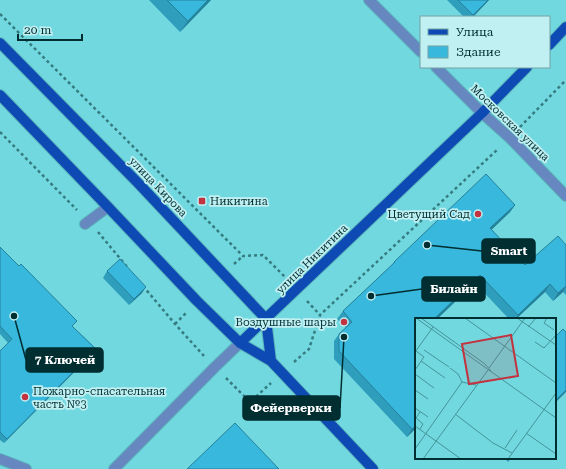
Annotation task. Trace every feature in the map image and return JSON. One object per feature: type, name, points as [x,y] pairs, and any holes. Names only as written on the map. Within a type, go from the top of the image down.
[{"type":"main road","points":[[550,44],[566,28]]},
{"type":"main road","name":"улица Кирова","points":[[0,43],[138,183],[266,319]]},
{"type":"main road","name":"улица Никитина","points":[[240,344],[526,68]]},
{"type":"main road","points":[[0,95],[197,301],[240,344],[271,361],[373,469]]},
{"type":"main road","points":[[266,319],[271,361]]},
{"type":"street","points":[[369,0],[420,51]]},
{"type":"street","name":"Московская улица","points":[[437,68],[510,138],[566,196]]},
{"type":"street","points":[[87,223],[108,207]]},
{"type":"street","name":"улица Никитина","points":[[114,469],[215,367],[240,344]]},
{"type":"street","points":[[0,459],[26,469]]},
{"type":"path","points":[[0,14],[242,256],[263,254],[320,315]]},
{"type":"path","points":[[139,281],[175,324],[250,402],[309,349],[320,315],[510,138],[566,80]]},
{"type":"path","points":[[0,132],[129,269]]},
{"type":"building","points":[[167,0],[208,0],[188,21]]},
{"type":"building","points":[[458,0],[488,0],[473,15]]},
{"type":"building","points":[[486,174],[515,205],[490,228],[525,265],[558,236],[566,245],[566,286],[558,293],[550,284],[518,315],[480,275],[435,318],[415,318],[415,427],[412,429],[339,351],[339,334],[352,322],[343,311]]},
{"type":"building","name":"Пожарно-спасательная часть №3","points":[[0,247],[19,266],[21,264],[77,321],[72,326],[96,349],[7,439],[0,432],[0,351],[12,339],[0,326]]},
{"type":"building","points":[[120,259],[146,287],[134,299],[107,271]]},
{"type":"building","points":[[563,329],[566,332],[566,390],[556,400],[556,336]]},
{"type":"building","points":[[235,423],[279,469],[187,469]]},
{"type":"place","name":"Никитина","points":[[202,201]]},
{"type":"place","name":"Цветущий Сад","points":[[478,214]]},
{"type":"place","name":"Smart","points":[[427,245]]},
{"type":"place","name":"Билайн","points":[[371,296]]},
{"type":"place","name":"7 Ключей","points":[[14,316]]},
{"type":"place","name":"Воздушные шары","points":[[344,322]]},
{"type":"place","name":"Фейерверки","points":[[344,337]]},
{"type":"place","name":"Пожарно-спасательная часть №3","points":[[25,397]]}]
